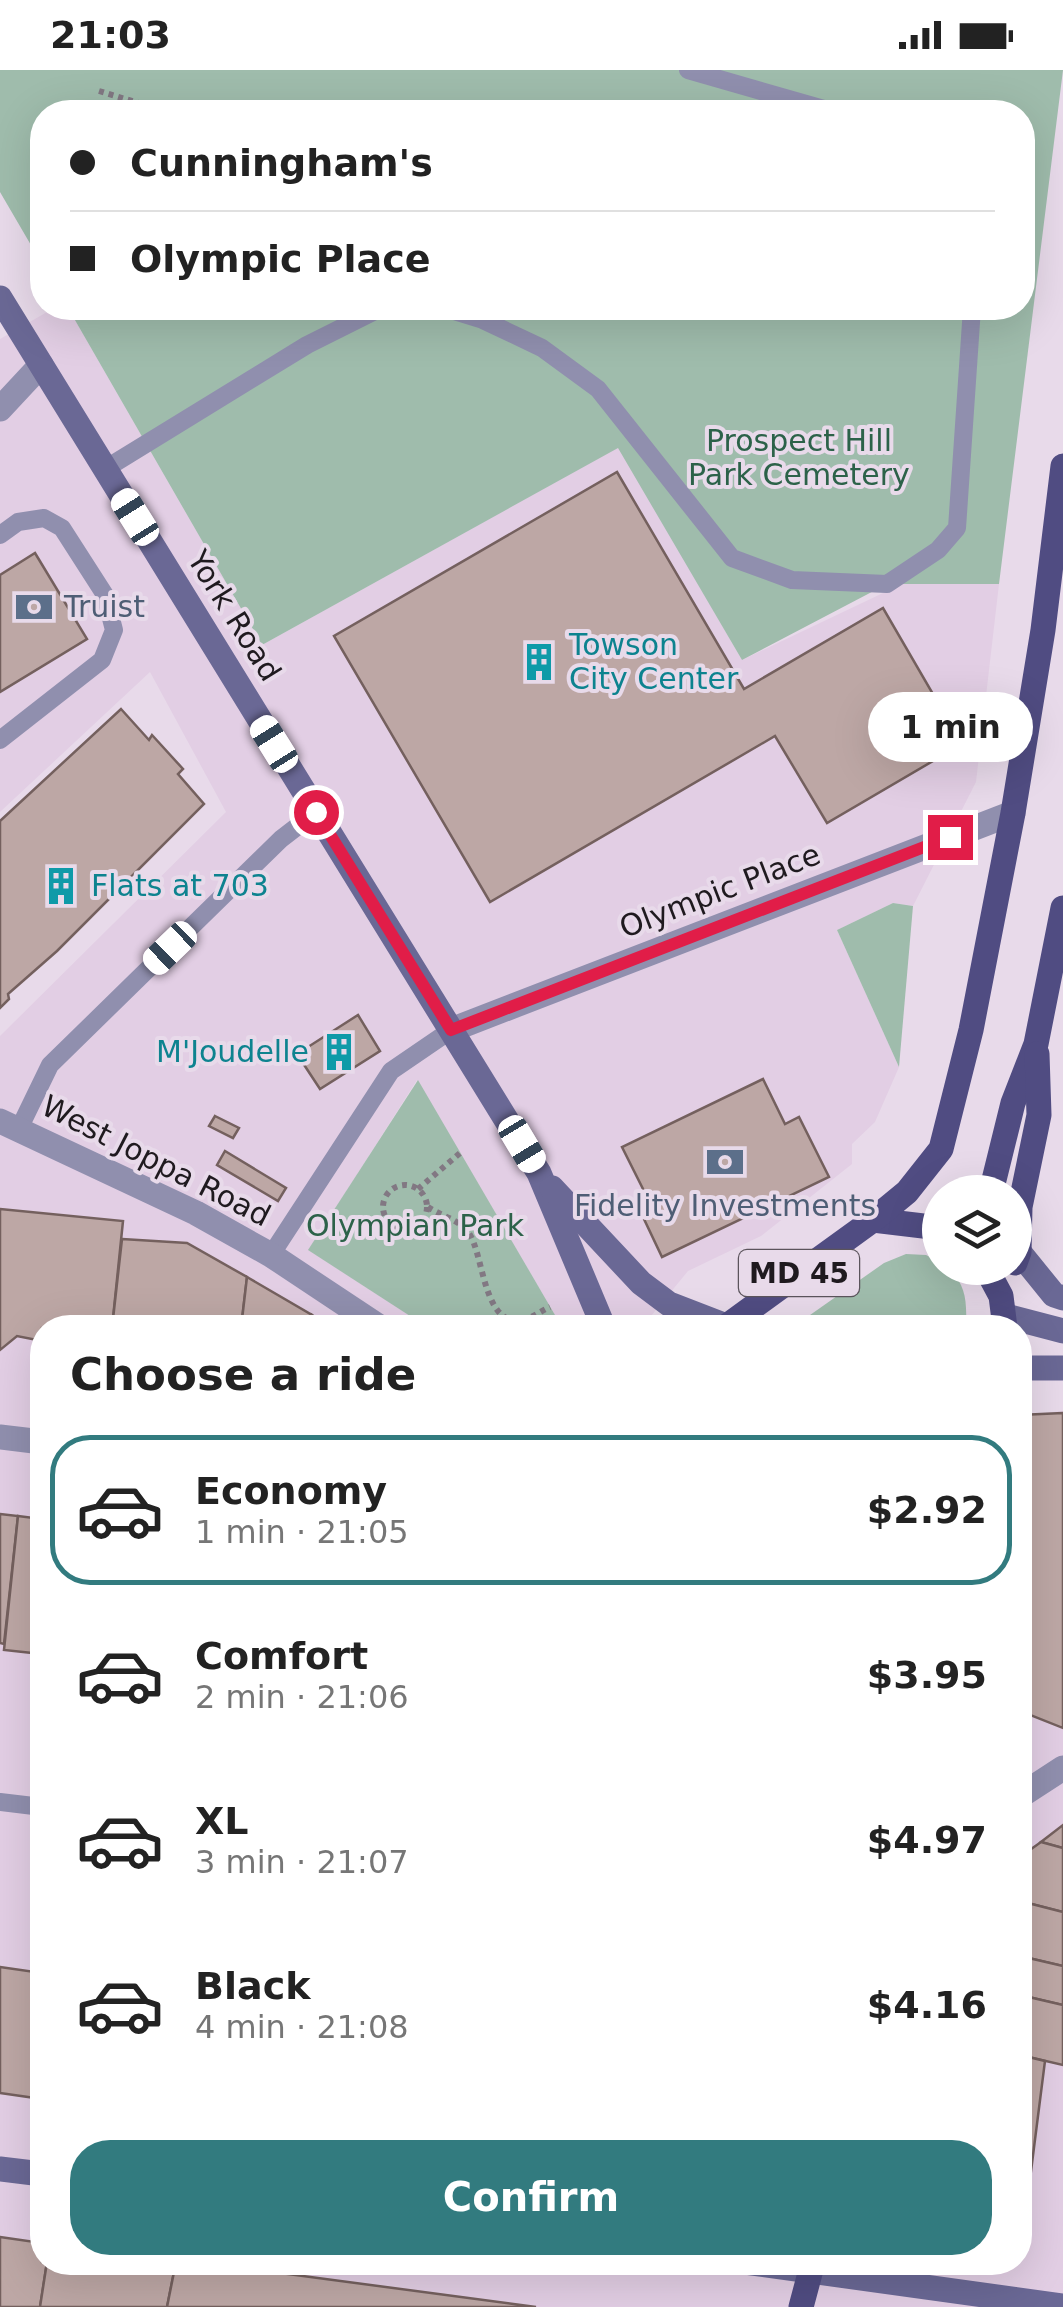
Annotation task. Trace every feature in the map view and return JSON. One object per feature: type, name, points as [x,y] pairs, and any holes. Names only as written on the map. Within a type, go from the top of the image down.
[{"type":"main road","name":"York Road","points":[[0,298],[539,1173],[599,1315]]},
{"type":"main road","points":[[873,1220],[907,1192],[941,1150],[971,1030],[1013,812],[1043,630],[1063,466]]},
{"type":"main road","points":[[995,1175],[1013,1104],[1056,978],[1063,908]]},
{"type":"main road","points":[[1027,1175],[1039,1115],[1036,1044]]},
{"type":"main road","name":"York Road","points":[[539,1173],[641,1283],[669,1304],[696,1315]]},
{"type":"main road","name":"MD 45","points":[[742,1315],[873,1220],[922,1226]]},
{"type":"main road","points":[[1032,1275],[1063,1298]]},
{"type":"main road","points":[[993,1285],[1004,1313]]},
{"type":"main road","points":[[1004,1313],[1010,1285]]},
{"type":"main road","points":[[1032,1322],[1063,1331]]},
{"type":"main road","points":[[1032,1368],[1063,1368]]},
{"type":"main road","points":[[0,2169],[30,2173]]},
{"type":"main road","points":[[801,2307],[808,2275]]},
{"type":"main road","points":[[872,2275],[1063,2306]]},
{"type":"street","points":[[0,409],[42,365]]},
{"type":"street","name":"Olympic Place","points":[[451,1030],[1013,812]]},
{"type":"street","name":"West Joppa Road","points":[[10,1125],[138,1184],[271,1256],[361,1315]]},
{"type":"street","points":[[0,1437],[30,1441]]},
{"type":"street","points":[[1032,1788],[1063,1768]]},
{"type":"lane","points":[[688,70],[792,100]]},
{"type":"lane","points":[[105,469],[307,345],[357,320]]},
{"type":"lane","points":[[484,320],[542,348],[598,389],[732,558],[792,580],[887,584],[938,550],[957,528],[971,320]]},
{"type":"lane","points":[[0,535],[18,522],[44,518],[62,528],[105,596],[114,630],[102,660],[0,740]]},
{"type":"lane","points":[[10,1125],[50,1064],[281,839],[316,812]]},
{"type":"lane","points":[[271,1256],[391,1071],[451,1030]]},
{"type":"lane","points":[[0,1802],[30,1806]]},
{"type":"path","points":[[98,91],[128,100]]},
{"type":"path","points":[[418,1189],[460,1153]]},
{"type":"path","points":[[418,1189],[401,1186],[388,1194],[383,1206],[388,1221],[399,1229],[414,1228],[422,1222],[428,1207]]},
{"type":"path","points":[[418,1189],[428,1207],[468,1230],[477,1248],[486,1293],[506,1315]]},
{"type":"path","points":[[534,1315],[550,1307]]},
{"type":"shaded area","points":[[33,320],[75,320],[262,645],[619,447],[742,660],[902,584],[999,584],[976,782],[913,906],[893,903],[837,930],[899,1067],[875,1122],[852,1144],[852,1164],[761,1236],[688,1271],[652,1315],[555,1315],[417,1080],[309,1250],[409,1315],[30,1315],[30,2275],[1032,2275],[1032,1414],[1063,1411],[1063,2307],[0,2307],[0,1036],[226,812],[150,672],[0,812],[0,339]]},
{"type":"green space","name":"Prospect Hill Park Cemetery","points":[[0,70],[1063,70],[1035,295],[1035,100],[30,100],[30,243],[0,192]]},
{"type":"green space","name":"Prospect Hill Park Cemetery","points":[[75,320],[1032,320],[999,584],[887,584],[742,660],[618,448],[262,645]]},
{"type":"green space","points":[[893,903],[913,906],[899,1067],[837,930]]},
{"type":"green space","name":"Olympian Park","points":[[418,1080],[555,1315],[408,1315],[308,1250]]},
{"type":"green space","points":[[906,1254],[922,1255],[922,1285],[961,1285],[966,1307],[966,1315],[810,1315],[884,1263]]},
{"type":"building","name":"Towson City Center","points":[[617,472],[744,689],[883,608],[962,744],[827,823],[775,736],[490,902],[334,636]]},
{"type":"building","name":"Truist","points":[[35,553],[87,639],[0,692],[0,575]]},
{"type":"building","name":"Flats at 703","points":[[121,709],[183,769],[178,774],[204,804],[57,951],[8,994],[9,999],[0,1008],[0,821]]},
{"type":"building","name":"M'Joudelle","points":[[358,1015],[380,1051],[320,1089],[297,1054]]},
{"type":"building","name":"Fidelity Investments","points":[[763,1079],[785,1124],[799,1117],[829,1177],[662,1257],[635,1200],[646,1195],[622,1147]]},
{"type":"building","points":[[215,1116],[239,1128],[233,1138],[209,1126]]},
{"type":"building","points":[[225,1151],[286,1188],[278,1201],[217,1165]]},
{"type":"building","points":[[0,1209],[123,1221],[113,1315],[30,1315],[30,1339],[17,1336],[0,1350]]},
{"type":"building","points":[[122,1239],[187,1243],[247,1277],[243,1315],[113,1315]]},
{"type":"building","points":[[247,1277],[312,1315],[243,1315]]},
{"type":"building","points":[[1063,1413],[1063,1728],[1032,1716],[1032,1414]]},
{"type":"building","points":[[0,1514],[18,1516],[4,1644],[0,1643]]},
{"type":"building","points":[[18,1516],[30,1518],[30,1653],[4,1650]]},
{"type":"building","points":[[1063,1825],[1063,1848],[1041,1842]]},
{"type":"building","points":[[1041,1842],[1063,1848],[1063,1912],[1032,1904],[1032,1848]]},
{"type":"building","points":[[1032,1904],[1063,1912],[1063,1966],[1032,1959]]},
{"type":"building","points":[[1032,1959],[1063,1966],[1063,2005],[1032,1998]]},
{"type":"building","points":[[0,1967],[30,1971],[30,2097],[0,2093]]},
{"type":"building","points":[[1032,1998],[1063,2005],[1063,2065],[1032,2058]]},
{"type":"building","points":[[1032,2058],[1045,2061],[1032,2163]]},
{"type":"building","points":[[0,2237],[30,2241],[30,2275],[45,2275],[40,2307],[0,2307]]},
{"type":"building","points":[[45,2275],[173,2275],[167,2307],[40,2307]]},
{"type":"building","points":[[173,2275],[296,2275],[536,2307],[167,2307]]},
{"type":"place","name":"Truist","points":[[34,607]]},
{"type":"place","name":"Towson City Center","points":[[539,662]]},
{"type":"place","name":"Flats at 703","points":[[61,886]]},
{"type":"place","name":"M'Joudelle","points":[[339,1052]]},
{"type":"place","name":"Fidelity Investments","points":[[725,1162]]},
{"type":"route","points":[[316,812],[451,1030],[950,837]]}]
